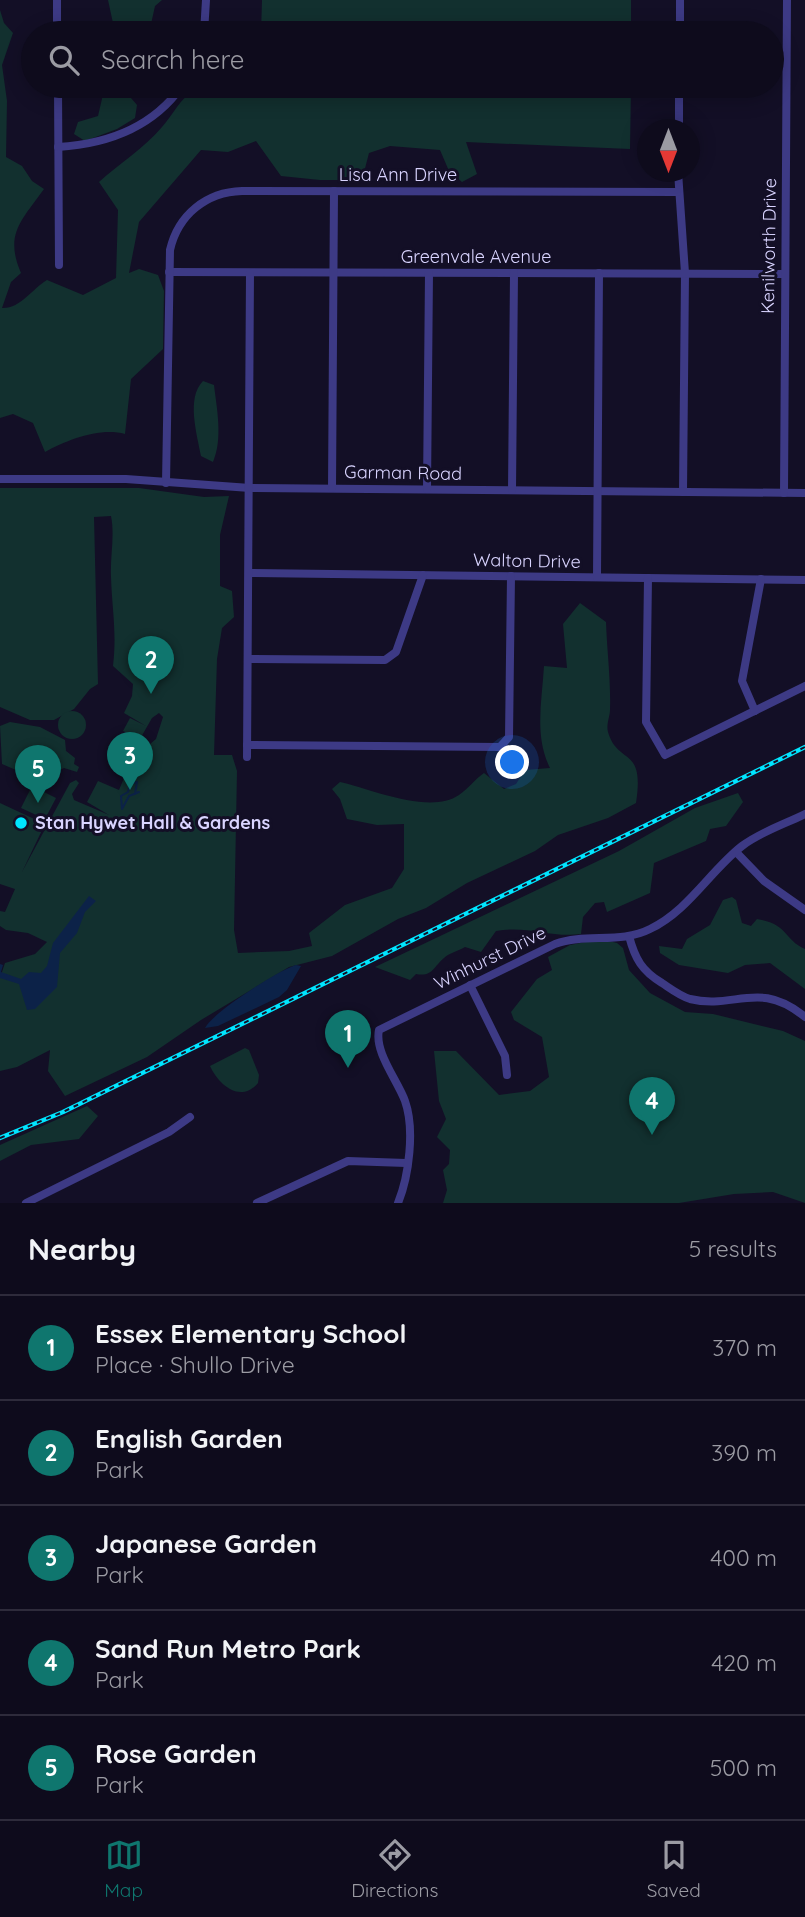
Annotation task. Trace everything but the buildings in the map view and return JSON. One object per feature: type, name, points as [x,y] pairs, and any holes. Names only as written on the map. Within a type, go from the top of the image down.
[{"type":"street","points":[[57,0],[57,21]]},
{"type":"street","points":[[205,21],[206,0]]},
{"type":"street","points":[[680,0],[680,21]]},
{"type":"street","name":"Kenilworth Drive","points":[[784,493],[787,0]]},
{"type":"street","points":[[58,98],[59,265]]},
{"type":"street","points":[[58,147],[94,143],[126,132],[152,116],[170,98]]},
{"type":"street","points":[[679,98],[679,119]]},
{"type":"street","points":[[678,182],[685,273],[683,492]]},
{"type":"street","name":"Lisa Ann Drive","points":[[166,483],[170,250],[179,226],[191,211],[208,199],[233,191],[677,192]]},
{"type":"street","points":[[332,488],[334,191]]},
{"type":"street","name":"Greenvale Avenue","points":[[169,272],[784,274]]},
{"type":"street","points":[[247,757],[250,273]]},
{"type":"street","points":[[512,490],[514,273]]},
{"type":"street","points":[[427,489],[429,274]]},
{"type":"street","points":[[597,577],[599,274]]},
{"type":"street","name":"Garman Road","points":[[0,479],[102,478],[250,488],[805,493]]},
{"type":"street","name":"Walton Drive","points":[[249,573],[805,580]]},
{"type":"street","points":[[248,659],[385,660],[396,652],[423,575]]},
{"type":"street","points":[[247,745],[493,747],[506,743],[509,737],[511,576]]},
{"type":"street","points":[[648,578],[646,722],[665,755],[805,686]]},
{"type":"street","points":[[755,711],[742,681],[761,579]]},
{"type":"street","name":"Winhurst Drive","points":[[406,1163],[409,1114],[379,1045],[379,1030],[562,941],[629,936],[651,929],[666,920],[750,841],[805,814]]},
{"type":"street","points":[[736,852],[764,881],[805,910]]},
{"type":"street","points":[[629,936],[635,957],[644,971],[684,997],[700,1000],[746,996],[767,998],[789,1006],[805,1017]]},
{"type":"street","points":[[470,985],[505,1056],[507,1075]]},
{"type":"street","points":[[26,1203],[169,1132],[190,1116]]},
{"type":"street","points":[[257,1203],[348,1161],[406,1163],[398,1203]]},
{"type":"green space","points":[[108,0],[162,0],[155,6],[152,21],[113,21]]},
{"type":"green space","points":[[262,0],[631,0],[631,21],[261,21]]},
{"type":"green space","points":[[0,10],[4,23],[13,33],[2,65],[7,101],[6,157],[22,166],[32,181],[44,189],[18,228],[14,248],[21,273],[11,282],[2,308],[20,302],[47,280],[83,295],[116,278],[118,210],[99,182],[147,142],[184,98],[631,98],[630,149],[466,142],[477,174],[462,182],[449,171],[440,150],[390,146],[369,153],[362,180],[320,180],[281,176],[256,141],[228,152],[201,150],[139,222],[129,273],[139,269],[158,275],[164,291],[163,349],[131,379],[125,434],[95,433],[73,439],[45,452],[33,423],[13,414],[0,418]]},
{"type":"green space","points":[[102,98],[131,98],[137,105],[135,118],[117,129],[85,141],[74,134],[78,122],[98,116]]},
{"type":"green space","points":[[203,381],[214,385],[217,404],[219,434],[213,462],[201,456],[195,427],[195,397]]},
{"type":"green space","points":[[0,488],[139,488],[204,497],[229,496],[220,535],[220,586],[232,591],[234,617],[222,628],[217,659],[214,755],[232,755],[237,771],[234,930],[238,953],[289,951],[312,946],[309,933],[345,905],[392,888],[404,869],[404,824],[377,825],[347,819],[340,799],[332,789],[340,782],[400,799],[433,802],[459,795],[484,773],[504,789],[516,784],[525,770],[550,768],[541,731],[544,666],[567,668],[563,624],[580,603],[606,622],[610,699],[608,729],[612,742],[634,764],[638,785],[636,803],[608,818],[558,835],[535,851],[467,883],[426,908],[398,919],[332,956],[289,967],[201,1020],[147,1057],[65,1096],[48,1071],[50,1050],[17,1067],[0,1071],[0,978],[5,963],[35,954],[47,942],[28,933],[6,930],[0,926],[0,911],[5,912],[15,889],[0,884],[0,803],[45,824],[22,872],[70,783],[76,780],[79,783],[72,794],[74,800],[109,815],[87,802],[98,781],[119,790],[132,759],[156,739],[163,717],[159,713],[152,718],[140,739],[123,731],[130,718],[146,726],[124,713],[132,696],[133,684],[113,666],[111,516],[94,517],[98,684],[90,689],[74,709],[54,720],[30,720],[0,707]]},
{"type":"green space","points":[[72,711],[82,715],[86,725],[82,735],[72,739],[62,735],[58,725],[62,715]]},
{"type":"green space","points":[[10,722],[40,727],[65,740],[66,751],[75,758],[74,764],[79,767],[77,772],[64,768],[39,780],[2,764],[0,726]]},
{"type":"green space","points":[[32,786],[56,798],[45,819],[21,808]]},
{"type":"green space","points":[[738,793],[743,802],[726,826],[710,829],[706,841],[654,863],[650,893],[607,912],[604,902],[595,903],[583,917],[581,934],[496,931],[481,952],[465,947],[446,956],[429,973],[416,974],[410,980],[375,967],[619,851],[695,808]]},
{"type":"green space","points":[[732,897],[736,900],[742,923],[751,926],[757,919],[775,924],[805,949],[805,989],[770,963],[745,965],[728,973],[679,965],[660,953],[659,946],[682,949],[687,939],[710,925],[723,900]]},
{"type":"green space","points":[[601,939],[617,943],[623,948],[629,970],[650,993],[685,1012],[713,1014],[783,1031],[805,1041],[805,1203],[773,1192],[734,1194],[679,1203],[443,1203],[447,1190],[443,1170],[449,1164],[450,1150],[437,1137],[446,1119],[439,1101],[434,1051],[456,1051],[499,1095],[530,1091],[549,1077],[542,1037],[514,1020],[511,1012],[537,979],[552,970],[548,957],[570,945]]},
{"type":"green space","points":[[245,1048],[249,1050],[259,1075],[258,1083],[244,1092],[237,1092],[224,1085],[210,1066]]},
{"type":"green space","points":[[87,1106],[98,1116],[79,1139],[31,1145],[0,1161],[0,1145]]},
{"type":"water","points":[[89,896],[96,901],[85,912],[77,933],[60,953],[57,987],[35,1009],[27,1010],[19,984],[0,978],[0,964],[3,965],[1,972],[21,979],[29,972],[41,973],[47,966],[53,943]]},
{"type":"water","points":[[296,965],[301,966],[287,990],[279,997],[218,1026],[205,1028],[220,1012],[247,992]]},
{"type":"waterway","points":[[135,794],[137,782],[130,784],[128,792],[121,796],[122,809],[129,796],[139,792]]},
{"type":"railway","points":[[0,1138],[63,1112],[805,747]]},
{"type":"place","name":"English Garden","points":[[151,694]]},
{"type":"place","name":"Japanese Garden","points":[[130,790]]},
{"type":"place","name":"Rose Garden","points":[[38,803]]},
{"type":"place","name":"Stan Hywet Hall & Gardens","points":[[21,823]]},
{"type":"place","name":"Essex Elementary School","points":[[348,1068]]},
{"type":"place","name":"Sand Run Metro Park","points":[[652,1135]]}]
